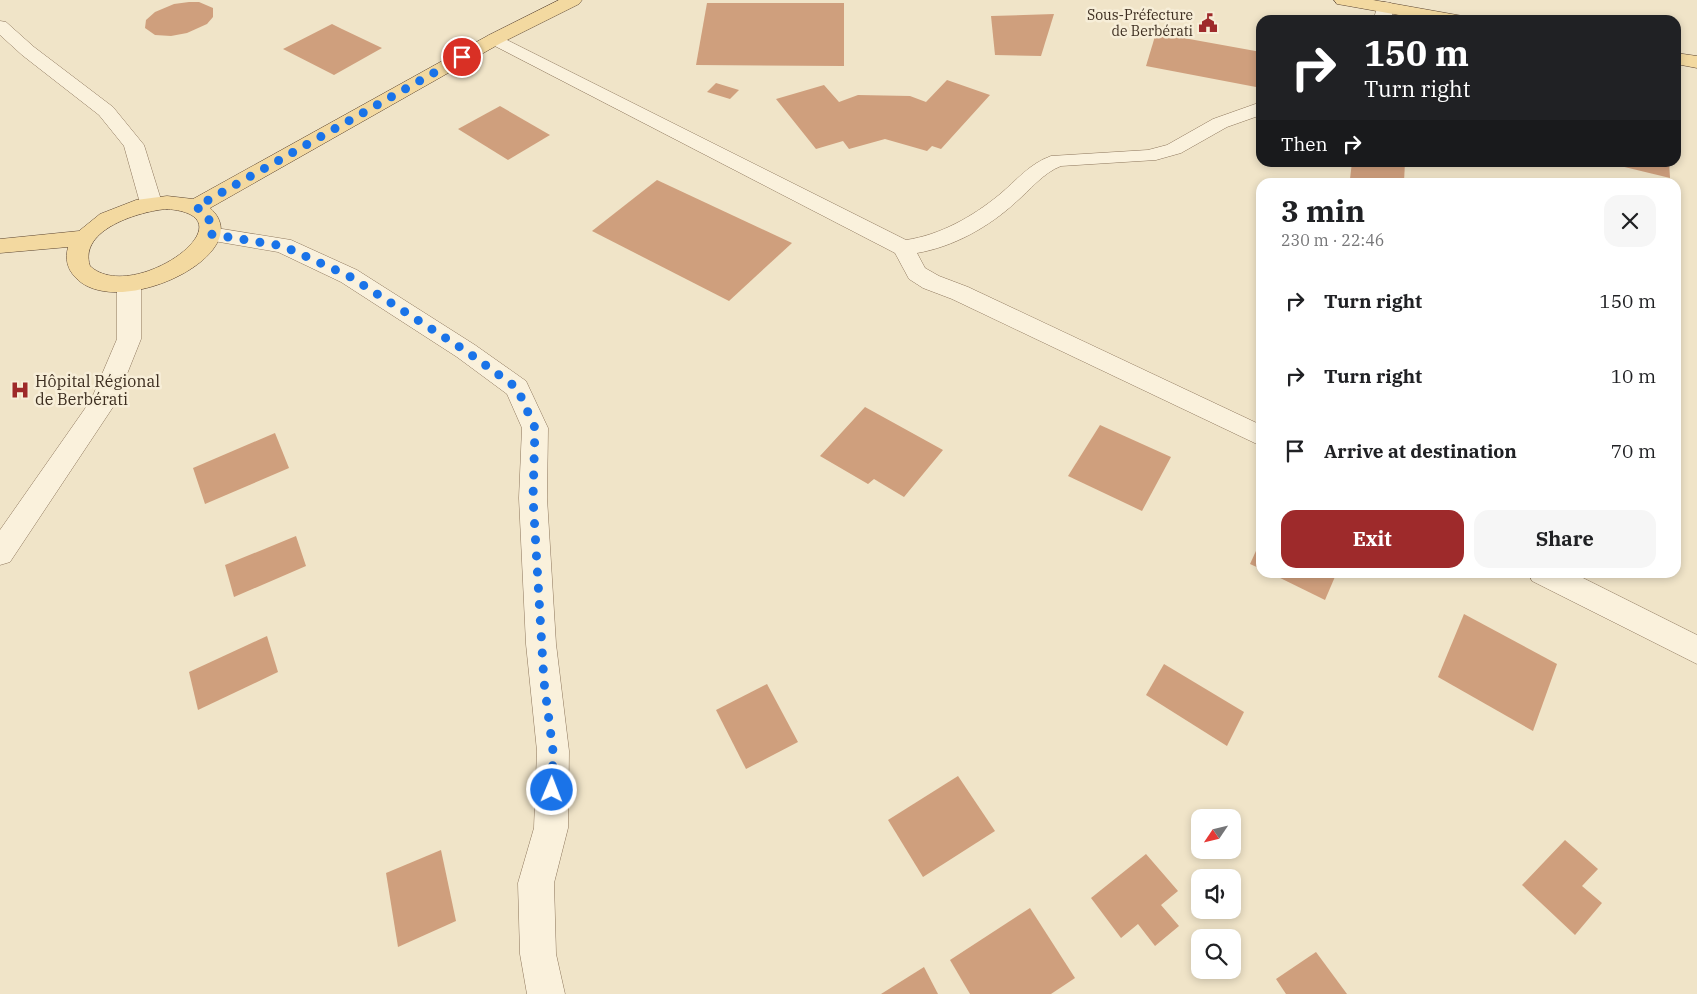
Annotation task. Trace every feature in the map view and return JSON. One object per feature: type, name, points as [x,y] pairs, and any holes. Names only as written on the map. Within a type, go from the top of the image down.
[{"type":"main road","points":[[196,207],[495,39],[573,0]]},
{"type":"main road","points":[[1343,0],[1383,14]]},
{"type":"main road","points":[[1681,59],[1697,62]]},
{"type":"main road","points":[[151,203],[184,203],[196,207],[209,218],[212,226],[210,234],[204,247],[172,271],[151,279],[129,284],[110,284],[94,281],[82,273],[77,263],[78,251],[85,238],[110,219],[125,211],[151,203]]},
{"type":"main road","points":[[0,246],[85,238]]},
{"type":"street","points":[[0,26],[28,51],[106,111],[134,145],[151,203]]},
{"type":"street","points":[[495,39],[903,248],[917,273],[931,282],[960,293],[1256,434]]},
{"type":"street","points":[[903,248],[928,244],[977,222],[1007,199],[1043,166],[1058,160],[1149,156],[1174,149],[1220,123],[1256,110]]},
{"type":"street","points":[[210,234],[283,246],[349,276],[466,351],[517,388],[535,428],[533,498],[541,644],[553,751],[551,828],[536,883],[538,954],[546,994]]},
{"type":"street","points":[[0,553],[102,404],[129,339],[129,284]]},
{"type":"street","points":[[1554,578],[1697,650]]},
{"type":"building","points":[[199,2],[213,8],[213,17],[207,24],[187,33],[171,36],[155,35],[145,28],[146,20],[155,12],[174,4]]},
{"type":"building","points":[[707,3],[844,3],[844,66],[696,65]]},
{"type":"building","points":[[1054,14],[1041,56],[995,55],[991,16]]},
{"type":"building","points":[[332,24],[382,48],[334,75],[283,49]]},
{"type":"building","points":[[1156,33],[1256,51],[1256,87],[1146,66]]},
{"type":"building","points":[[947,80],[990,95],[941,149],[932,146],[927,151],[885,139],[849,149],[843,141],[816,149],[776,99],[824,85],[839,102],[858,95],[910,96],[926,102]]},
{"type":"building","points":[[716,83],[739,90],[730,99],[707,92]]},
{"type":"building","points":[[500,106],[550,135],[508,160],[458,129]]},
{"type":"building","points":[[1351,167],[1405,167],[1404,178],[1350,178]]},
{"type":"building","points":[[1625,167],[1669,167],[1670,178]]},
{"type":"building","points":[[657,180],[792,243],[729,301],[592,231]]},
{"type":"building","points":[[865,407],[943,450],[904,497],[874,479],[868,484],[820,456]]},
{"type":"building","points":[[1100,425],[1171,457],[1142,511],[1068,476]]},
{"type":"building","points":[[275,433],[289,468],[205,504],[193,468]]},
{"type":"building","points":[[296,536],[306,566],[234,597],[225,565]]},
{"type":"building","points":[[1256,551],[1256,567],[1250,564]]},
{"type":"building","points":[[1280,578],[1334,578],[1325,600]]},
{"type":"building","points":[[1464,614],[1557,664],[1533,731],[1438,677]]},
{"type":"building","points":[[267,636],[278,672],[198,710],[189,672]]},
{"type":"building","points":[[1164,664],[1244,712],[1227,746],[1146,695]]},
{"type":"building","points":[[767,684],[798,742],[746,769],[716,710]]},
{"type":"building","points":[[958,776],[995,831],[923,877],[888,820]]},
{"type":"building","points":[[1565,840],[1598,869],[1582,886],[1602,903],[1575,935],[1522,885]]},
{"type":"building","points":[[441,850],[456,921],[398,947],[386,873]]},
{"type":"building","points":[[1146,854],[1178,891],[1161,905],[1179,926],[1155,946],[1138,924],[1121,938],[1091,898]]},
{"type":"building","points":[[1030,908],[1075,978],[1051,994],[970,994],[950,960]]},
{"type":"building","points":[[1316,952],[1347,994],[1286,994],[1276,979]]},
{"type":"building","points":[[924,967],[938,994],[881,994]]},
{"type":"place","name":"Sous-Préfecture de Berbérati","points":[[1208,23]]},
{"type":"place","name":"Hôpital Régional de Berbérati","points":[[20,390]]},
{"type":"route","points":[[462,57],[196,207],[209,218],[212,226],[210,234],[283,246],[349,276],[466,351],[517,388],[535,428],[533,498],[544,682],[553,751],[552,790]]}]
